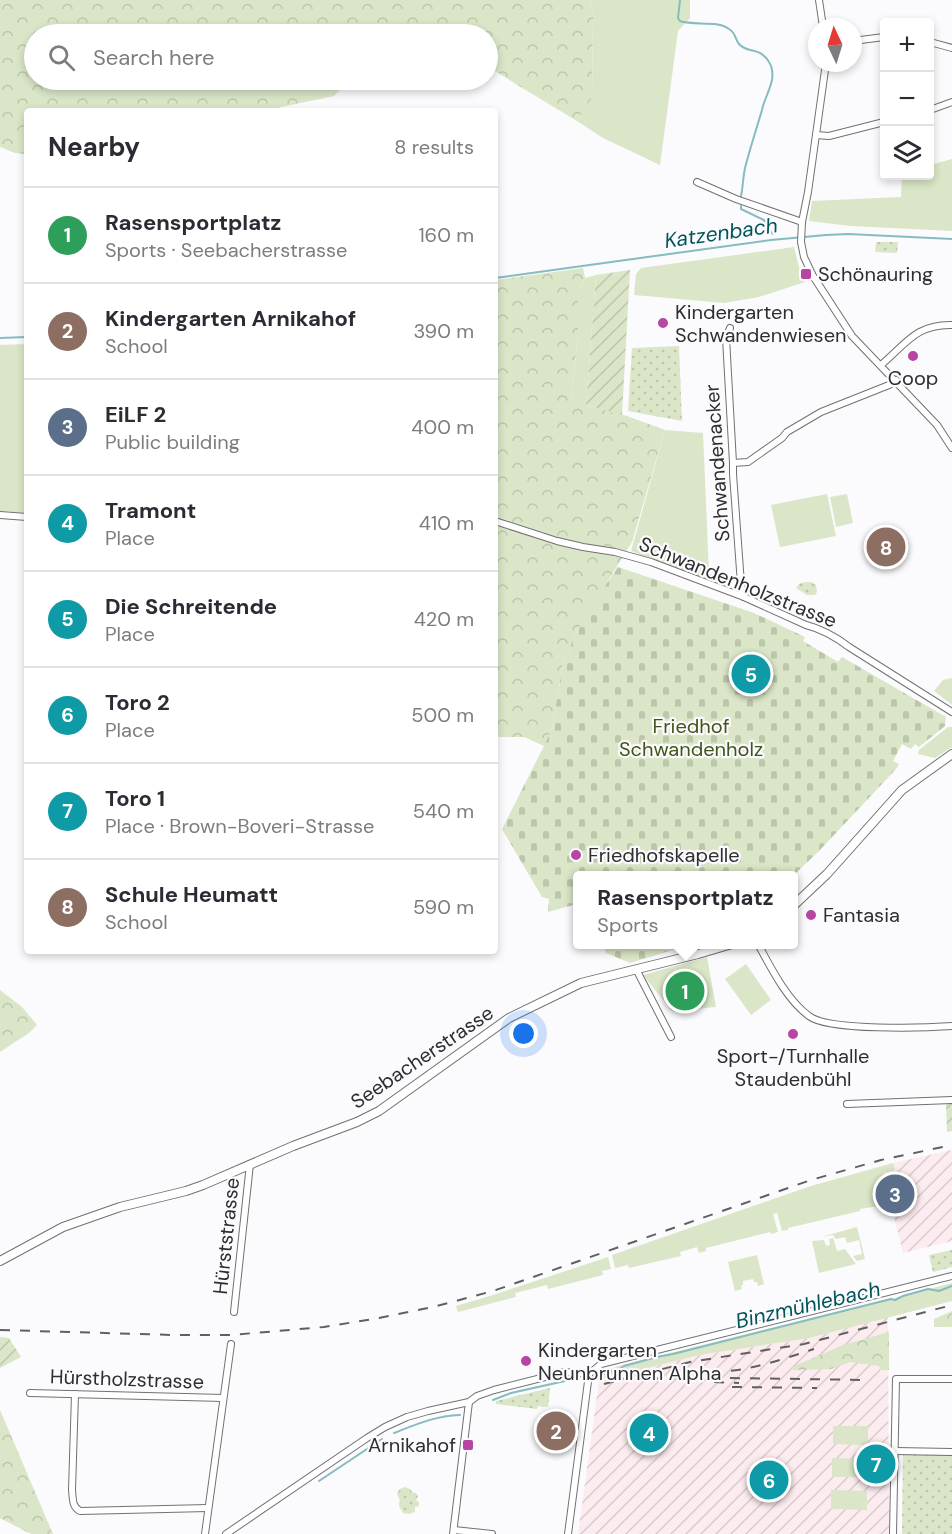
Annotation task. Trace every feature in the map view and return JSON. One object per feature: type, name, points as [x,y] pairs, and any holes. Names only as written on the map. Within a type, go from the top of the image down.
[{"type":"street","points":[[819,0],[822,18]]},
{"type":"street","points":[[862,39],[880,37]]},
{"type":"street","points":[[934,43],[952,48]]},
{"type":"street","points":[[825,72],[802,222],[801,242],[804,257],[809,269],[852,336],[937,425],[952,448]]},
{"type":"street","points":[[934,109],[952,102]]},
{"type":"street","points":[[816,135],[830,136],[880,123]]},
{"type":"street","points":[[697,182],[736,199],[802,222]]},
{"type":"street","points":[[881,365],[918,332],[933,326],[952,326]]},
{"type":"street","name":"Schwandenacker","points":[[730,328],[726,338],[733,474],[741,584],[744,597]]},
{"type":"street","points":[[733,464],[748,462],[787,432],[822,412],[896,380]]},
{"type":"street","points":[[0,515],[24,517]]},
{"type":"street","name":"Schwandenholzstrasse","points":[[498,522],[557,541],[615,552],[651,562],[744,597],[829,633],[952,712]]},
{"type":"street","points":[[798,901],[827,874],[902,790],[926,771],[951,756]]},
{"type":"street","name":"Seebacherstrasse","points":[[0,1261],[63,1227],[120,1207],[203,1185],[357,1122],[379,1111],[509,1018],[581,983],[717,949]]},
{"type":"street","points":[[760,949],[773,973],[797,1005],[811,1018],[831,1024],[881,1027],[952,1026]]},
{"type":"street","points":[[636,969],[671,1037]]},
{"type":"street","points":[[847,1104],[952,1100]]},
{"type":"street","name":"Hürststrasse","points":[[234,1312],[250,1164]]},
{"type":"street","points":[[568,1534],[589,1374],[601,1364],[952,1276]]},
{"type":"street","points":[[205,1534],[231,1344]]},
{"type":"street","points":[[226,1534],[385,1427],[424,1412],[469,1402],[483,1393],[565,1372],[589,1374]]},
{"type":"street","points":[[893,1534],[896,1379],[952,1379]]},
{"type":"street","name":"Hürstholzstrasse","points":[[30,1393],[223,1398]]},
{"type":"street","points":[[75,1394],[72,1490],[75,1509],[80,1511],[208,1508]]},
{"type":"street","points":[[469,1402],[453,1532],[492,1534]]},
{"type":"street","points":[[895,1451],[952,1452]]},
{"type":"shaded area","points":[[952,1150],[952,1241],[903,1253],[883,1173],[895,1170],[893,1163]]},
{"type":"shaded area","points":[[888,1317],[889,1534],[578,1534],[599,1380],[700,1355],[809,1338]]},
{"type":"green space","points":[[0,0],[590,0],[593,17],[592,98],[577,121],[498,73],[498,24],[24,24],[24,90],[340,90],[334,96],[278,108],[24,108],[24,154],[0,147]]},
{"type":"green space","points":[[590,0],[690,0],[690,18],[678,31],[660,165],[603,138],[577,121],[592,98],[593,17]]},
{"type":"green space","points":[[952,159],[952,231],[850,226],[809,221],[812,201],[901,197],[902,180],[934,180],[934,164]]},
{"type":"green space","points":[[876,242],[898,242],[897,253],[875,252]]},
{"type":"green space","points":[[794,247],[805,282],[759,297],[724,303],[634,295],[636,274],[641,268]]},
{"type":"green space","points":[[583,268],[585,278],[578,293],[578,334],[571,399],[665,430],[632,542],[577,631],[563,664],[552,728],[544,746],[524,737],[498,737],[498,280]]},
{"type":"green space","points":[[630,270],[622,415],[586,405],[596,275]]},
{"type":"green space","points":[[596,275],[586,405],[571,400],[578,334],[578,293],[585,278]]},
{"type":"green space","points":[[24,344],[24,513],[0,511],[0,345]]},
{"type":"green space","points":[[679,346],[682,421],[628,411],[632,348]]},
{"type":"green space","points":[[665,430],[703,433],[709,574],[724,573],[725,583],[714,584],[631,551]]},
{"type":"green space","points":[[827,494],[836,536],[780,547],[771,505]]},
{"type":"green space","points":[[847,494],[853,523],[836,527],[830,497]]},
{"type":"green space","name":"Friedhof Schwandenholz","points":[[618,567],[754,613],[805,637],[803,641],[838,662],[842,657],[946,717],[945,726],[919,747],[915,744],[911,749],[902,744],[893,761],[899,764],[897,768],[798,871],[573,871],[573,905],[548,912],[549,899],[542,897],[502,829],[552,728],[563,664],[577,631]]},
{"type":"green space","points":[[812,582],[816,585],[815,595],[807,595],[796,588],[800,583]]},
{"type":"green space","points":[[952,678],[952,705],[934,691],[943,680]]},
{"type":"green space","points":[[948,727],[952,727],[952,747],[935,758],[918,754],[919,750]]},
{"type":"green space","points":[[605,949],[676,949],[630,963],[606,953]]},
{"type":"green space","points":[[707,957],[716,1007],[672,1011],[643,975]]},
{"type":"green space","points":[[746,964],[771,1000],[751,1015],[725,979]]},
{"type":"green space","points":[[0,990],[22,1007],[37,1025],[0,1052]]},
{"type":"green space","points":[[952,1102],[952,1131],[947,1132],[946,1103]]},
{"type":"green space","points":[[893,1163],[895,1170],[883,1173],[891,1204],[860,1209],[860,1211],[782,1231],[777,1213],[773,1214],[778,1232],[706,1248],[706,1251],[699,1253],[697,1247],[680,1252],[681,1256],[629,1268],[628,1265],[615,1268],[612,1255],[811,1186]]},
{"type":"green space","points":[[857,1227],[865,1259],[857,1261],[853,1256],[862,1254],[859,1240],[847,1243],[845,1237],[836,1239],[833,1235],[821,1237]]},
{"type":"green space","points":[[833,1238],[837,1251],[845,1249],[856,1264],[819,1273],[812,1241],[824,1240],[826,1246],[830,1245],[829,1239]]},
{"type":"green space","points":[[952,1250],[952,1267],[933,1272],[929,1255]]},
{"type":"green space","points":[[757,1255],[764,1284],[758,1286],[753,1279],[743,1281],[742,1289],[735,1291],[728,1262]]},
{"type":"green space","points":[[608,1257],[611,1269],[602,1271],[603,1275],[548,1289],[547,1285],[515,1293],[516,1297],[458,1312],[456,1306]]},
{"type":"green space","points":[[952,1283],[952,1301],[809,1338],[700,1355],[598,1379],[608,1370],[622,1365]]},
{"type":"green space","points":[[952,1311],[952,1327],[934,1327],[934,1319]]},
{"type":"green space","points":[[889,1332],[889,1370],[880,1370],[879,1366],[850,1362],[831,1369],[793,1370],[792,1367],[843,1345]]},
{"type":"green space","points":[[0,1337],[9,1338],[21,1357],[0,1368]]},
{"type":"green space","points":[[550,1388],[548,1407],[538,1406],[537,1409],[496,1404],[496,1401]]},
{"type":"green space","points":[[0,1410],[53,1534],[31,1534],[0,1518]]},
{"type":"green space","points":[[833,1426],[868,1426],[868,1445],[833,1444]]},
{"type":"green space","points":[[903,1453],[952,1454],[952,1534],[902,1534]]},
{"type":"green space","points":[[832,1458],[868,1459],[867,1477],[832,1477]]},
{"type":"green space","points":[[405,1487],[416,1493],[418,1496],[416,1500],[419,1502],[419,1506],[415,1507],[415,1512],[409,1514],[403,1513],[399,1506],[397,1493]]},
{"type":"green space","points":[[831,1490],[867,1491],[867,1510],[831,1509]]},
{"type":"waterway","points":[[680,0],[678,18],[680,21],[724,26],[733,32],[742,47],[761,54],[772,68],[772,80],[745,168],[741,196]]},
{"type":"waterway","points":[[741,206],[741,209],[764,220],[773,234]]},
{"type":"waterway","name":"Katzenbach","points":[[498,278],[771,240],[826,235],[952,239]]},
{"type":"waterway","name":"Katzenbach","points":[[0,338],[24,337]]},
{"type":"waterway","name":"Binzmühlebach","points":[[602,1375],[657,1357],[891,1299],[895,1300],[928,1289],[939,1291],[952,1286]]},
{"type":"waterway","name":"Binzmühlebach","points":[[493,1400],[511,1393],[565,1381]]},
{"type":"waterway","name":"Binzmühlebach","points":[[394,1433],[434,1419],[460,1415]]},
{"type":"waterway","name":"Binzmühlebach","points":[[319,1481],[382,1439]]},
{"type":"railway","points":[[0,1330],[231,1335],[324,1327],[379,1318],[493,1291],[811,1180],[881,1160],[952,1145]]},
{"type":"railway","points":[[604,1384],[690,1362],[804,1344],[952,1305]]},
{"type":"railway","points":[[711,1372],[750,1368],[814,1349]]},
{"type":"railway","points":[[649,1379],[685,1377]]},
{"type":"railway","points":[[730,1378],[868,1380]]},
{"type":"railway","points":[[714,1382],[739,1383]]},
{"type":"railway","points":[[732,1387],[817,1388]]},
{"type":"place","name":"Schönauring","points":[[806,274]]},
{"type":"place","name":"Kindergarten Schwandenwiesen","points":[[663,323]]},
{"type":"place","name":"Coop","points":[[913,356]]},
{"type":"place","name":"Schule Heumatt","points":[[886,547]]},
{"type":"place","name":"Die Schreitende","points":[[751,674]]},
{"type":"place","name":"Friedhofskapelle","points":[[576,855]]},
{"type":"place","name":"Fantasia","points":[[811,915]]},
{"type":"place","name":"Rasensportplatz","points":[[685,991]]},
{"type":"place","name":"Sport-/Turnhalle Staudenbühl","points":[[793,1034]]},
{"type":"place","name":"EiLF 2","points":[[895,1194]]},
{"type":"place","name":"Kindergarten Neunbrunnen Alpha","points":[[526,1361]]},
{"type":"place","name":"Kindergarten Arnikahof","points":[[556,1431]]},
{"type":"place","name":"Tramont","points":[[649,1433]]},
{"type":"place","name":"Arnikahof","points":[[468,1445]]},
{"type":"place","name":"Toro 1","points":[[876,1464]]},
{"type":"place","name":"Toro 2","points":[[769,1480]]}]
